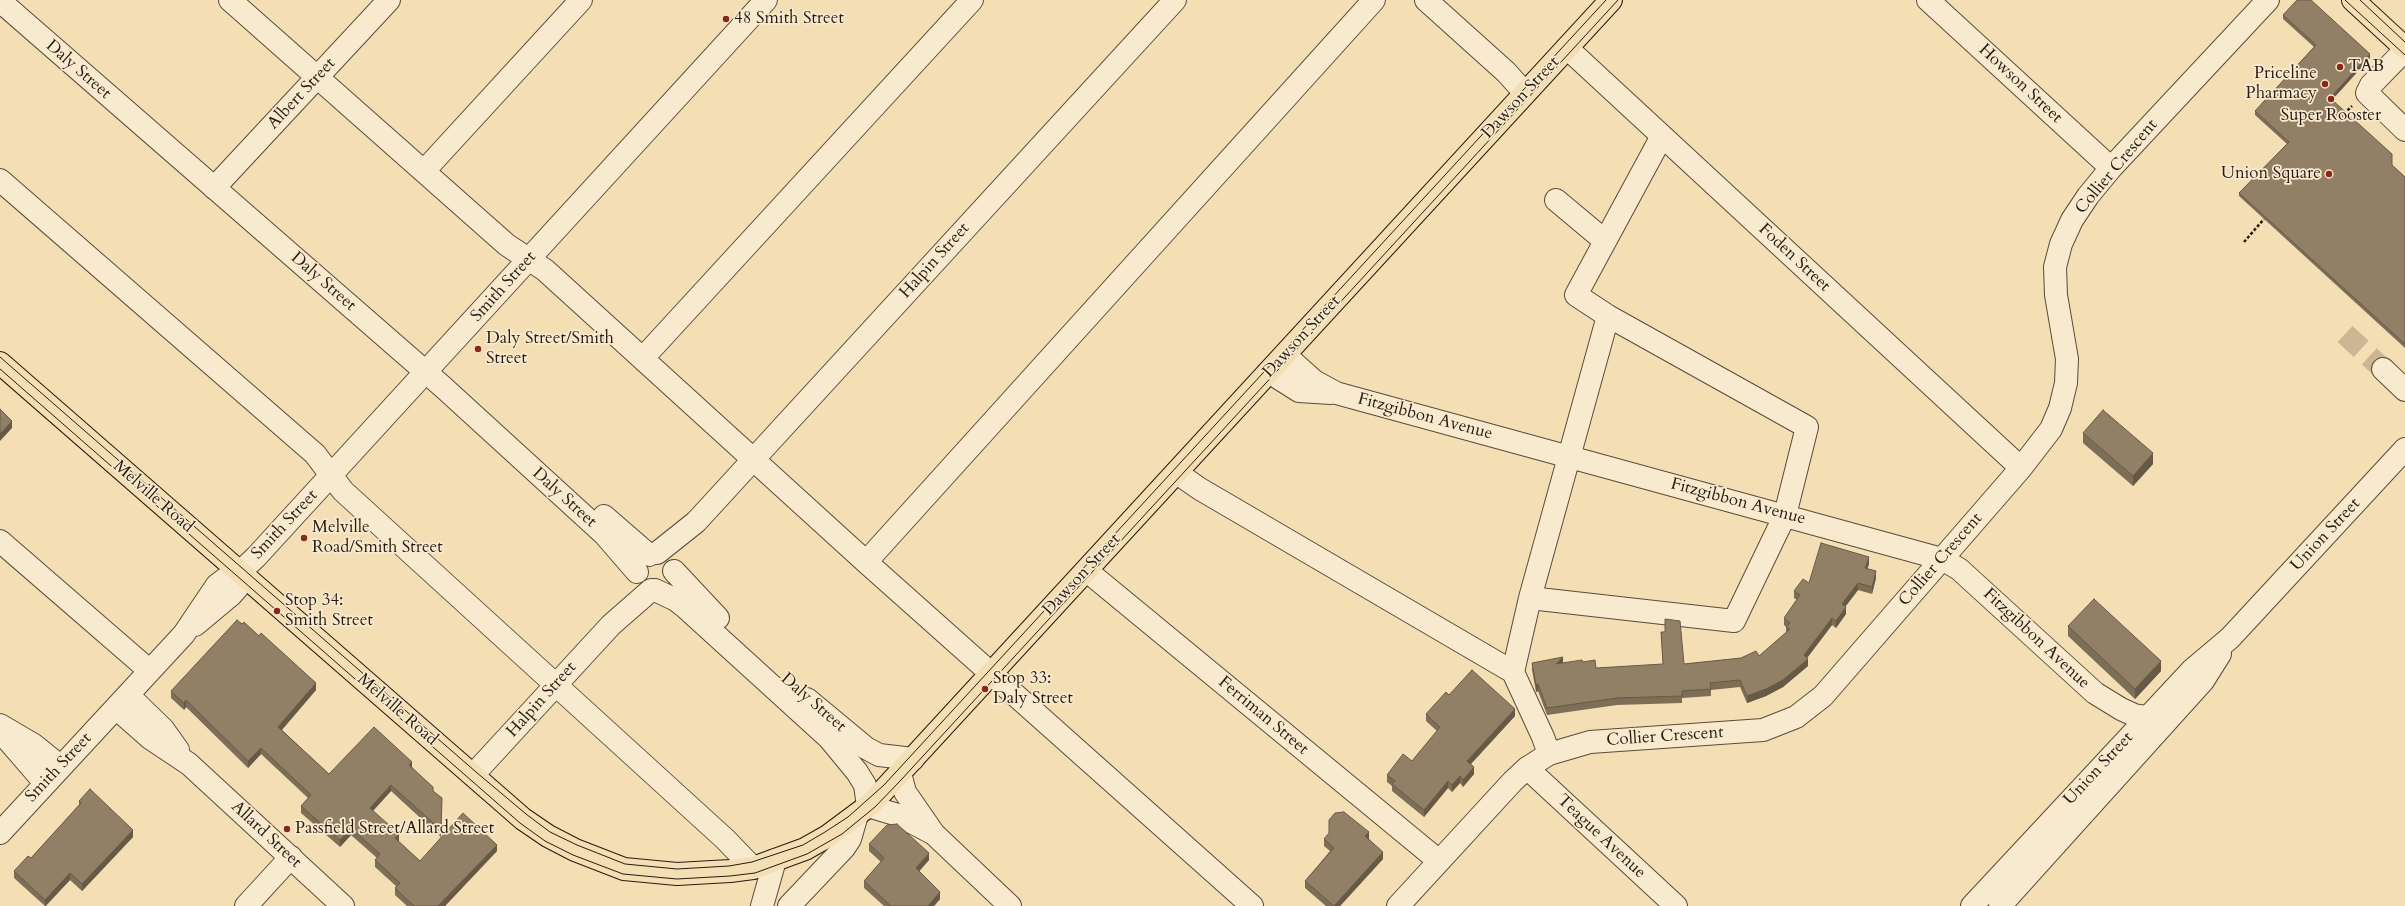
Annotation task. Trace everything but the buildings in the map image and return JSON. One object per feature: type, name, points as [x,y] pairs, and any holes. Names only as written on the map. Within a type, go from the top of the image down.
[{"type":"main road","name":"Dawson Street","points":[[907,766],[1611,0]]},
{"type":"main road","points":[[2353,0],[2405,49]]},
{"type":"main road","name":"Melville Road","points":[[0,363],[473,776],[523,819],[548,836],[575,850],[624,869],[677,874],[730,871],[753,868],[805,849],[863,811]]},
{"type":"main road","points":[[863,811],[907,766]]},
{"type":"street","name":"Daly Street","points":[[20,0],[219,183]]},
{"type":"street","points":[[230,0],[508,245],[528,260],[545,270],[866,562],[1252,906]]},
{"type":"street","name":"Albert Street","points":[[219,183],[389,0]]},
{"type":"street","points":[[424,171],[581,0]]},
{"type":"street","name":"Smith Street","points":[[0,833],[60,766],[184,634],[217,584],[233,573],[240,572],[431,367],[766,0]]},
{"type":"street","points":[[642,358],[972,0]]},
{"type":"street","name":"Halpin Street","points":[[473,776],[611,625],[648,573],[1175,0]]},
{"type":"street","points":[[866,562],[1374,0]]},
{"type":"street","points":[[1426,0],[1506,72],[1526,93]]},
{"type":"street","name":"Howson Street","points":[[1928,0],[2111,168]]},
{"type":"street","name":"Collier Crescent","points":[[1398,906],[1527,768],[1549,754],[1590,742],[1764,730],[1796,718],[1823,696],[2021,468],[2050,429],[2060,408],[2066,383],[2066,359],[2056,295],[2056,267],[2061,244],[2072,220],[2088,196],[2111,168],[2268,0]]},
{"type":"street","name":"Daly Street","points":[[0,1],[219,183],[431,367],[676,600],[829,738],[863,781],[863,811]]},
{"type":"street","name":"Foden Street","points":[[1567,48],[2021,468]]},
{"type":"street","points":[[2405,49],[2371,85],[2367,93],[2405,130]]},
{"type":"street","points":[[1530,598],[1734,621],[1785,515],[1807,427],[1608,316],[1576,295],[1662,136]]},
{"type":"street","points":[[0,180],[315,454],[332,474],[343,491],[555,686],[725,839],[753,868]]},
{"type":"street","points":[[1556,200],[1605,241]]},
{"type":"street","points":[[1513,672],[1530,598],[1608,316]]},
{"type":"street","name":"Fitzgibbon Avenue","points":[[1285,355],[1314,381],[1336,393]]},
{"type":"street","points":[[2384,369],[2405,390]]},
{"type":"street","name":"Fitzgibbon Avenue","points":[[1270,372],[1299,390],[1336,393],[1942,559],[1959,568],[2095,693],[2121,709],[2134,715],[2147,717]]},
{"type":"street","name":"Union Street","points":[[1972,906],[2192,670],[2230,638],[2405,449]]},
{"type":"street","points":[[1176,473],[1200,489],[1513,672],[1544,737],[1549,754]]},
{"type":"street","name":"Halpin Street","points":[[648,573],[666,587],[670,583],[680,549],[696,522]]},
{"type":"street","points":[[0,541],[150,671]]},
{"type":"street","name":"Daly Street","points":[[648,573],[667,558],[674,569],[722,621],[817,709],[866,748],[907,766]]},
{"type":"street","name":"Ferriman Street","points":[[1087,571],[1439,862]]},
{"type":"street","name":"Union Street","points":[[2000,906],[2203,681],[2230,638]]},
{"type":"street","name":"Fitzgibbon Avenue","points":[[2095,693],[2105,708],[2130,735]]},
{"type":"street","name":"Allard Street","points":[[122,701],[163,729],[189,764],[343,906]]},
{"type":"street","points":[[0,725],[34,745],[60,766]]},
{"type":"street","points":[[0,730],[45,783]]},
{"type":"street","points":[[907,766],[905,792],[934,834],[998,902]]},
{"type":"street","name":"Teague Avenue","points":[[1527,768],[1676,906]]},
{"type":"street","points":[[789,906],[844,848],[850,839],[863,811],[898,815],[934,834]]},
{"type":"street","points":[[246,906],[291,857]]},
{"type":"street","points":[[762,906],[776,860]]},
{"type":"path","points":[[2244,242],[2264,219]]},
{"type":"tunnel","points":[[2345,334],[2383,369]]},
{"type":"tram line","points":[[0,357],[476,772],[550,832],[577,845],[625,864],[677,869],[729,866],[752,862],[803,845],[848,817],[884,785],[1606,0]]},
{"type":"tram line","points":[[0,369],[520,823],[545,841],[573,855],[623,874],[677,879],[755,873],[807,854],[842,834],[875,807],[1618,0]]},
{"type":"tram line","points":[[2345,0],[2405,55]]},
{"type":"tram line","points":[[2360,0],[2405,42]]},
{"type":"place","name":"48 Smith Street","points":[[726,19]]},
{"type":"place","name":"TAB","points":[[2340,67]]},
{"type":"place","name":"Priceline Pharmacy","points":[[2325,84]]},
{"type":"place","name":"Super Rooster","points":[[2331,99]]},
{"type":"place","name":"Union Square","points":[[2329,174]]},
{"type":"place","name":"Daly Street/Smith Street","points":[[478,349]]},
{"type":"place","name":"Melville Road/Smith Street","points":[[304,538]]},
{"type":"place","name":"Stop 34: Smith Street","points":[[277,611]]},
{"type":"place","name":"Stop 33: Daly Street","points":[[985,689]]},
{"type":"place","name":"Passfield Street/Allard Street","points":[[287,829]]}]
